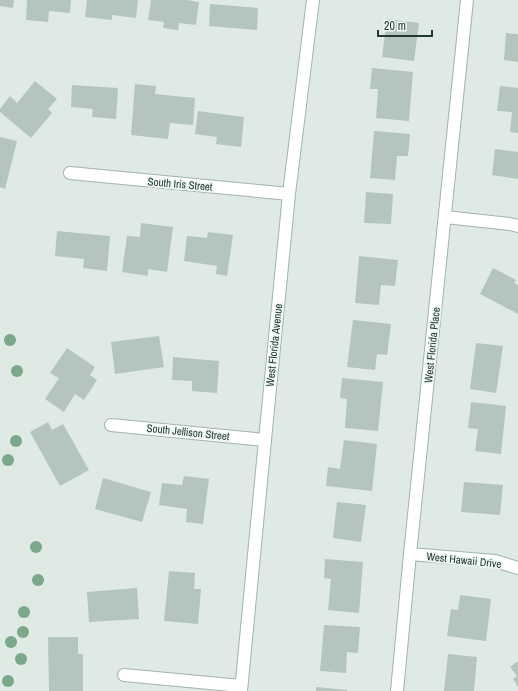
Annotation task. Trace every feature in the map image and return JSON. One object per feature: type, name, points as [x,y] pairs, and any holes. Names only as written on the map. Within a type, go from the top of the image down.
[{"type":"street","name":"West Florida Avenue","points":[[241,689],[289,194],[313,0]]},
{"type":"street","name":"West Florida Place","points":[[398,691],[410,554],[467,0]]},
{"type":"street","name":"South Iris Street","points":[[70,173],[289,194]]},
{"type":"street","points":[[445,217],[518,226]]},
{"type":"street","name":"South Jellison Street","points":[[111,425],[264,440]]},
{"type":"street","name":"West Hawaii Drive","points":[[410,554],[495,561],[518,568]]},
{"type":"street","points":[[124,675],[241,689]]},
{"type":"building","points":[[0,0],[14,0],[13,8],[0,6]]},
{"type":"building","points":[[27,0],[71,0],[70,13],[49,11],[48,22],[26,20]]},
{"type":"building","points":[[87,0],[138,0],[136,18],[112,15],[112,20],[85,17]]},
{"type":"building","points":[[151,0],[187,0],[199,2],[196,25],[179,23],[178,30],[163,28],[164,22],[148,20]]},
{"type":"building","points":[[210,4],[258,8],[257,30],[209,26]]},
{"type":"building","points":[[387,19],[419,23],[414,61],[382,57]]},
{"type":"building","points":[[506,33],[518,34],[518,62],[504,60]]},
{"type":"building","points":[[372,68],[413,72],[409,121],[376,118],[378,89],[370,89]]},
{"type":"building","points":[[35,81],[57,99],[48,109],[52,113],[31,138],[0,112],[0,109],[10,96],[17,103]]},
{"type":"building","points":[[135,84],[156,86],[155,94],[195,98],[193,125],[170,123],[168,139],[131,135]]},
{"type":"building","points":[[72,85],[118,88],[116,119],[92,117],[93,109],[71,107]]},
{"type":"building","points":[[500,86],[518,88],[518,133],[510,132],[512,112],[497,111]]},
{"type":"building","points":[[198,111],[244,117],[241,147],[216,144],[217,137],[195,134]]},
{"type":"building","points":[[374,131],[410,134],[408,156],[397,156],[395,180],[370,178]]},
{"type":"building","points":[[0,137],[17,141],[5,189],[0,187]]},
{"type":"building","points":[[495,149],[518,152],[518,179],[492,175]]},
{"type":"building","points":[[366,192],[393,194],[391,224],[364,223]]},
{"type":"building","points":[[141,223],[173,227],[167,272],[148,269],[148,276],[122,272],[127,236],[140,237]]},
{"type":"building","points":[[57,231],[110,236],[107,271],[83,268],[84,259],[55,256]]},
{"type":"building","points":[[208,232],[233,235],[227,276],[216,274],[217,266],[184,261],[187,236],[207,238]]},
{"type":"building","points":[[359,256],[398,260],[395,286],[381,285],[379,305],[355,303]]},
{"type":"building","points":[[493,268],[516,280],[514,283],[518,285],[518,314],[480,294]]},
{"type":"building","points":[[353,320],[391,324],[387,355],[377,354],[375,370],[347,367]]},
{"type":"building","points":[[159,336],[164,367],[115,374],[111,342]]},
{"type":"building","points":[[476,343],[503,346],[496,393],[470,389]]},
{"type":"building","points":[[67,348],[95,367],[90,375],[97,380],[84,400],[75,394],[64,412],[45,399],[59,378],[50,373]]},
{"type":"building","points":[[173,357],[219,361],[217,393],[192,391],[192,381],[172,380]]},
{"type":"building","points":[[342,378],[383,382],[378,431],[345,428],[347,399],[340,398]]},
{"type":"building","points":[[471,402],[506,406],[501,454],[475,451],[478,429],[468,428]]},
{"type":"building","points":[[48,422],[52,430],[63,424],[89,470],[60,486],[30,432]]},
{"type":"building","points":[[344,440],[377,444],[372,491],[326,486],[328,467],[340,469]]},
{"type":"building","points":[[184,476],[209,479],[203,524],[186,522],[187,509],[159,505],[162,483],[182,485]]},
{"type":"building","points":[[103,478],[151,492],[142,522],[95,509]]},
{"type":"building","points":[[464,482],[503,485],[500,515],[461,512]]},
{"type":"building","points":[[337,502],[366,505],[361,542],[333,538]]},
{"type":"building","points":[[325,559],[363,562],[359,613],[328,610],[331,579],[324,578]]},
{"type":"building","points":[[169,571],[195,573],[194,589],[201,589],[198,624],[164,621]]},
{"type":"building","points":[[137,588],[139,619],[89,622],[87,592]]},
{"type":"building","points":[[460,595],[491,599],[486,641],[447,636],[451,609],[458,610]]},
{"type":"building","points":[[324,625],[360,627],[358,653],[347,652],[346,673],[320,671]]},
{"type":"building","points":[[48,637],[78,637],[78,654],[83,654],[83,691],[49,691]]},
{"type":"building","points":[[448,654],[477,657],[474,691],[444,691]]},
{"type":"building","points":[[518,661],[518,687],[513,679],[517,676],[510,667]]},
{"type":"building","points":[[316,687],[347,690],[347,691],[316,691]]}]
